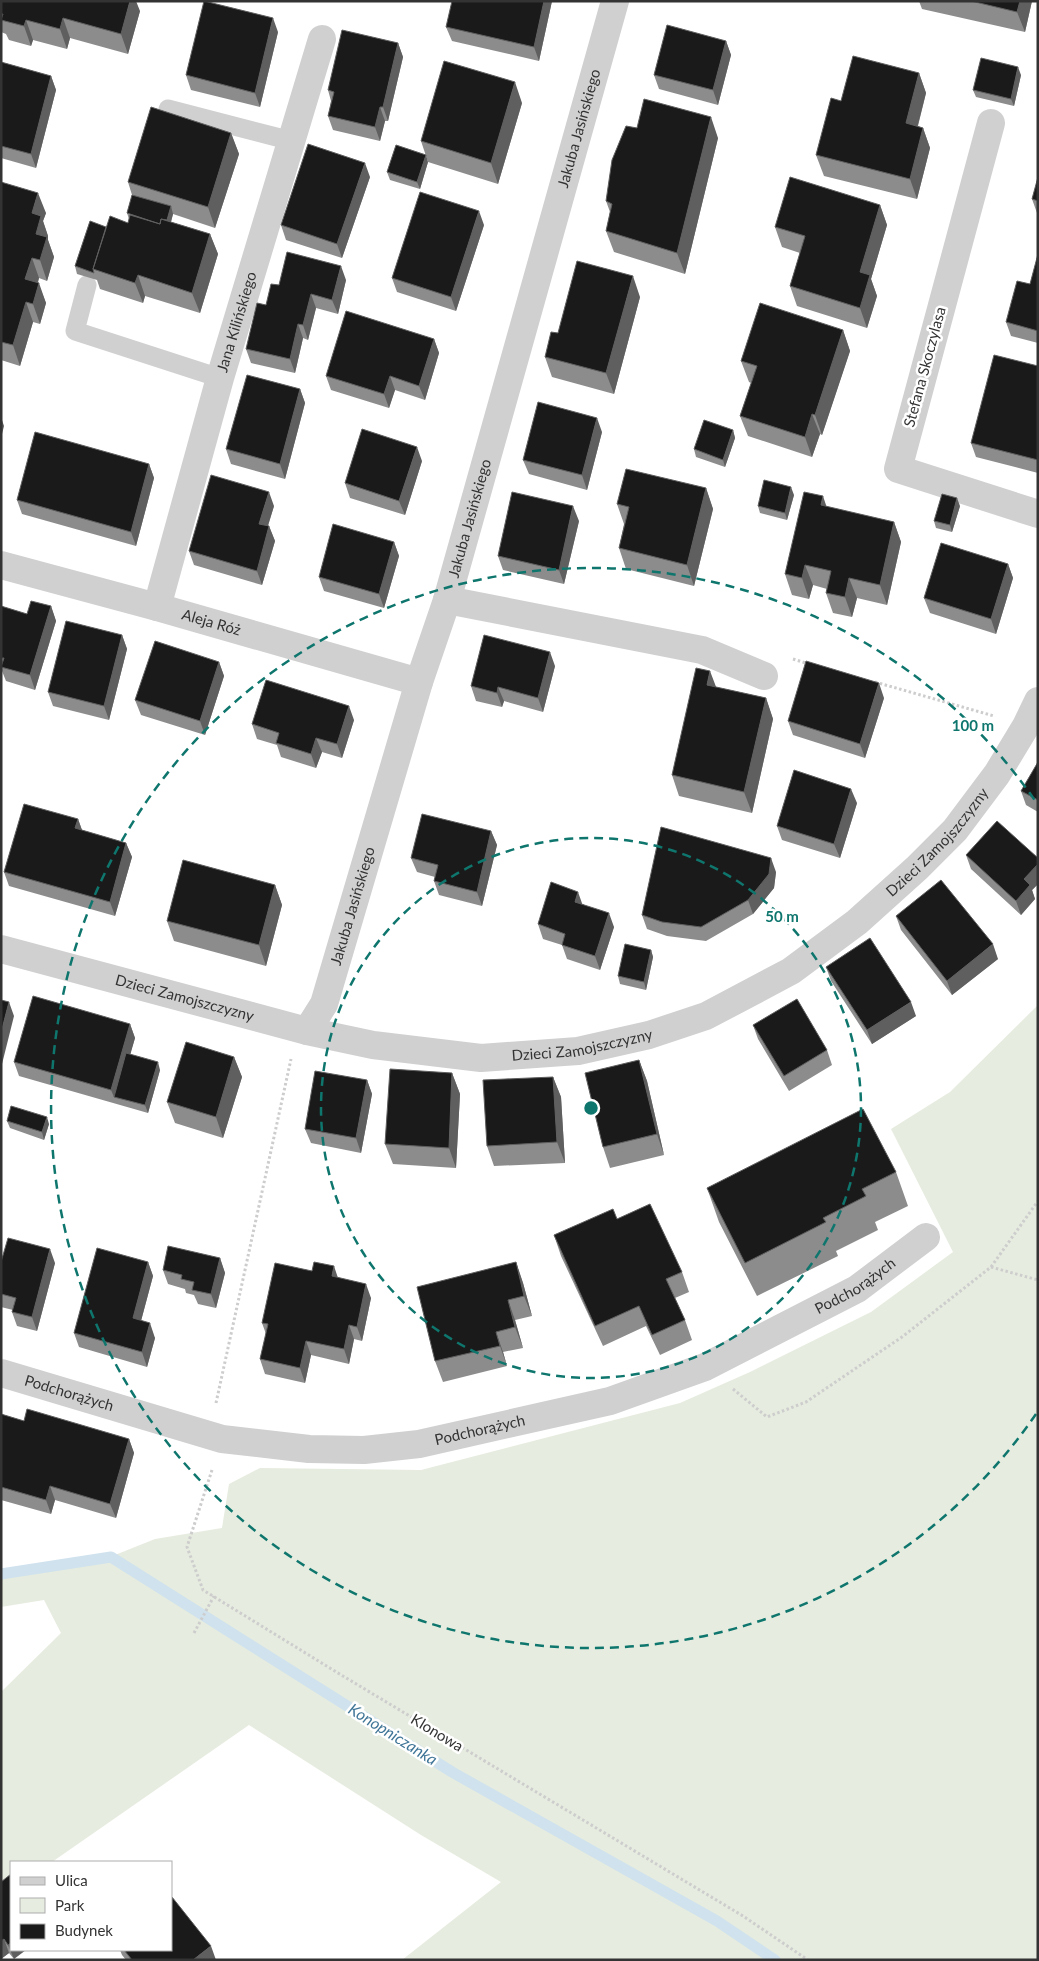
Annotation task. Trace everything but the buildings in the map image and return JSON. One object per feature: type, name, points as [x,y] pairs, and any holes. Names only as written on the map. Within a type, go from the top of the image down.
[{"type":"street","name":"Jakuba Jasińskiego","points":[[307,1031],[324,1004],[446,600],[615,1]]},
{"type":"street","name":"Jana Kilińskiego","points":[[157,607],[220,378],[322,39]]},
{"type":"street","name":"Stefana Skoczylasa","points":[[991,123],[898,469],[1038,514]]},
{"type":"street","name":"Aleja Róż","points":[[1,565],[157,607],[420,682]]},
{"type":"street","points":[[446,600],[702,650],[764,676]]},
{"type":"street","name":"Dzieci Zamojszczyzny","points":[[1,949],[307,1031],[373,1045],[481,1058],[578,1050],[649,1035],[706,1016],[791,971],[857,922],[917,868],[955,830],[997,774],[1026,726],[1038,700]]},
{"type":"street","name":"Podchorążych","points":[[1,1373],[216,1437],[309,1449],[364,1450],[419,1444],[610,1401],[706,1366],[857,1289],[926,1237]]},
{"type":"lane","points":[[168,109],[292,141]]},
{"type":"lane","points":[[87,284],[75,331],[220,378]]},
{"type":"path","points":[[764,676],[792,659],[811,664]]},
{"type":"path","points":[[866,680],[1026,726]]},
{"type":"path","name":"Klonowa","points":[[307,1031],[291,1057],[216,1437],[187,1548],[203,1590],[329,1668],[743,1916],[808,1960]]},
{"type":"path","points":[[706,1366],[767,1417],[806,1402],[902,1337],[991,1267],[1038,1201]]},
{"type":"path","points":[[991,1267],[1038,1280]]},
{"type":"path","points":[[194,1633],[214,1596]]},
{"type":"green space","points":[[1038,1005],[1038,1960],[402,1960],[501,1882],[421,1835],[249,1725],[53,1861],[10,1861],[10,1893],[1,1900],[1,1692],[61,1633],[44,1600],[1,1607],[1,1574],[110,1557],[155,1539],[222,1528],[229,1484],[260,1468],[421,1470],[680,1403],[750,1372],[871,1312],[953,1252],[891,1129],[950,1092]]},
{"type":"waterway","name":"Konopniczanka","points":[[1,1574],[111,1557],[452,1772],[717,1921],[775,1960]]}]
